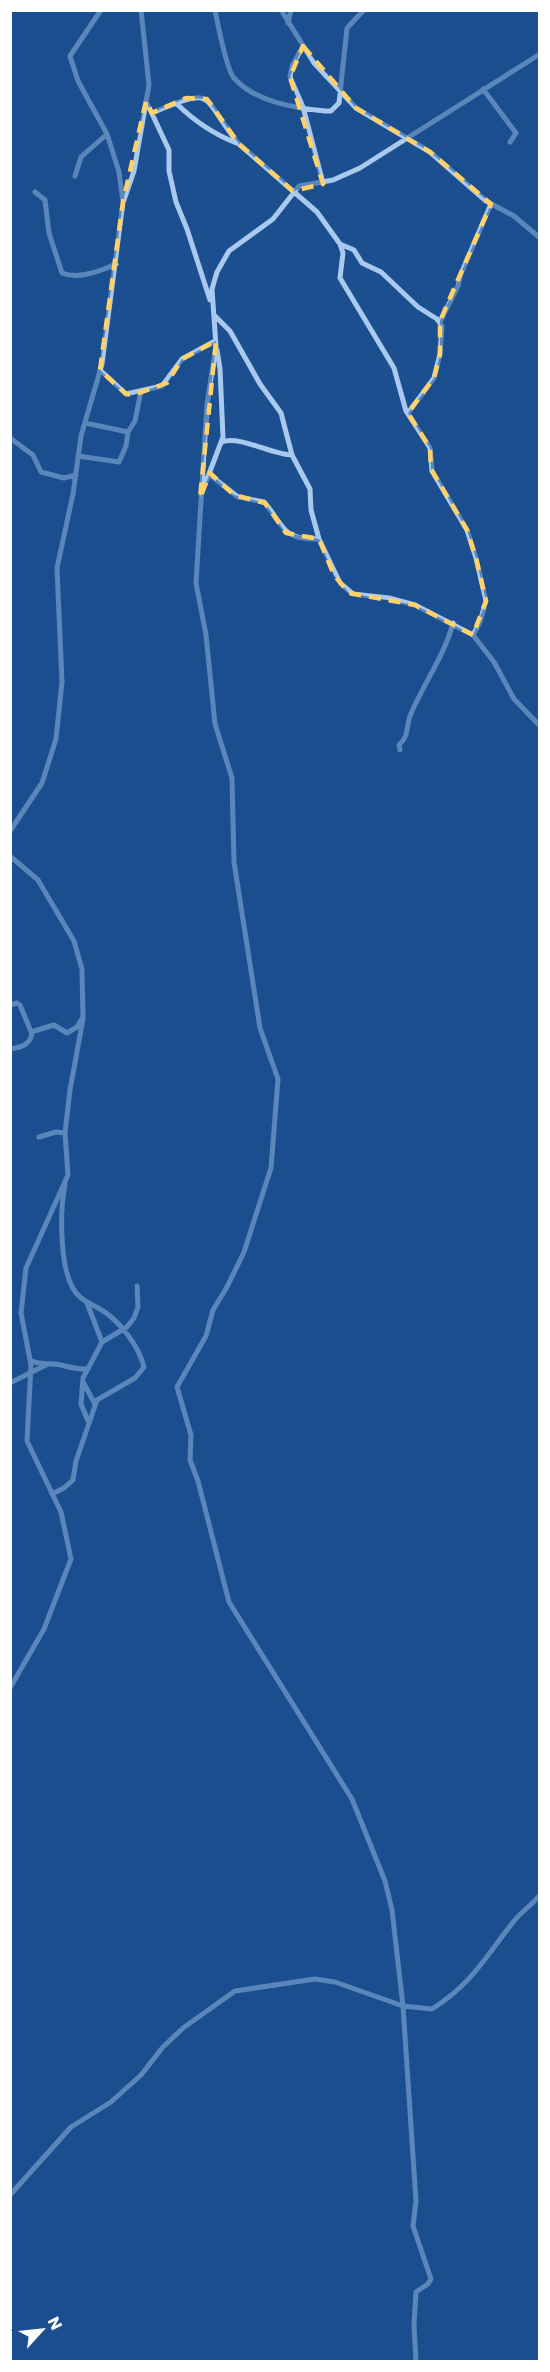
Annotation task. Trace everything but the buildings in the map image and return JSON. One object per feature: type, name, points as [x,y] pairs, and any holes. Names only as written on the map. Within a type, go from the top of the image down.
[{"type":"street","points":[[101,10],[70,56],[78,81],[107,134],[119,172],[123,202]]},
{"type":"street","points":[[10,831],[42,783],[56,739],[62,661],[57,568],[84,423],[100,370],[123,202],[134,171],[146,101],[148,65],[141,10]]},
{"type":"street","points":[[215,10],[218,29],[235,78],[268,100],[331,111],[339,103],[342,94],[341,73],[348,40],[347,28],[364,10]]},
{"type":"street","points":[[281,10],[322,73],[342,94],[371,118],[430,152],[491,204],[514,216],[540,238]]},
{"type":"street","points":[[288,23],[291,10]]},
{"type":"street","points":[[303,46],[292,66],[290,77],[303,107],[322,183]]},
{"type":"street","points":[[211,302],[214,278],[229,251],[273,219],[302,185],[322,183],[360,168],[540,54]]},
{"type":"street","points":[[483,89],[516,133],[510,142]]},
{"type":"street","points":[[152,113],[186,98],[207,99],[239,144],[317,212],[340,244],[343,253],[340,278],[394,368],[408,413],[430,447],[432,471],[467,530],[486,601],[480,622],[473,635]]},
{"type":"street","points":[[146,101],[169,150],[169,171],[176,202],[188,229],[213,315],[220,369],[222,442],[200,498]]},
{"type":"street","points":[[176,103],[206,128],[239,144]]},
{"type":"street","points":[[75,176],[81,157],[107,134]]},
{"type":"street","points":[[35,192],[45,200],[49,233],[62,273],[78,275],[116,264]]},
{"type":"street","points":[[440,322],[459,286],[461,274],[491,204]]},
{"type":"street","points":[[340,244],[354,250],[362,263],[381,272],[418,307],[440,322],[442,327],[440,354],[434,378],[408,413]]},
{"type":"street","points":[[213,315],[230,331],[281,413],[292,455],[310,489],[311,510],[319,539],[334,575],[349,593],[401,601],[453,623],[473,635],[494,663],[514,699],[540,726]]},
{"type":"street","points":[[100,370],[126,394],[141,391],[167,383],[182,359],[215,343]]},
{"type":"street","points":[[215,343],[207,404],[196,575],[210,658],[215,724],[232,778],[234,862],[260,1028],[278,1079],[271,1168],[244,1252],[213,1310],[206,1336],[181,1377],[177,1391],[191,1435],[190,1460],[198,1480],[229,1602],[352,1799],[375,1854],[392,1910],[403,2006],[416,2201],[412,2221],[430,2279],[428,2284],[416,2292],[416,2361]]},
{"type":"street","points":[[78,456],[119,462],[126,446],[128,432],[135,421],[141,391]]},
{"type":"street","points":[[84,423],[128,432]]},
{"type":"street","points":[[10,438],[33,455],[41,472],[64,478],[76,475]]},
{"type":"street","points":[[222,442],[237,441],[262,450],[292,455]]},
{"type":"street","points":[[210,474],[238,497],[264,502],[291,536],[302,539],[319,539]]},
{"type":"street","points":[[400,750],[399,745],[407,736],[411,715],[443,652],[453,623]]},
{"type":"street","points":[[10,856],[38,880],[74,941],[82,969],[83,1017],[66,1133],[68,1175],[65,1183],[63,1252],[70,1283],[79,1297],[105,1312],[122,1330],[138,1350],[144,1367],[135,1378],[101,1397],[95,1404],[73,1480],[52,1494]]},
{"type":"street","points":[[10,1005],[17,1003],[20,1005],[32,1032],[28,1043],[10,1049]]},
{"type":"street","points":[[67,1033],[77,1027],[83,1017]]},
{"type":"street","points":[[32,1032],[54,1025],[67,1033],[77,1047]]},
{"type":"street","points":[[39,1137],[56,1132],[66,1133]]},
{"type":"street","points":[[10,1688],[44,1629],[71,1559],[63,1517],[27,1441],[30,1360],[21,1313],[26,1268],[59,1189],[65,1183]]},
{"type":"street","points":[[89,1423],[81,1404],[82,1381],[102,1342],[131,1323],[137,1312],[137,1286]]},
{"type":"street","points":[[87,1302],[102,1342]]},
{"type":"street","points":[[30,1360],[47,1365],[88,1369]]},
{"type":"street","points":[[10,1383],[47,1365]]},
{"type":"street","points":[[82,1381],[95,1404]]},
{"type":"street","points":[[10,2195],[71,2127],[111,2103],[141,2075],[163,2047],[183,2028],[235,1991],[315,1979],[335,1982],[403,2006],[432,2008],[461,1988],[478,1971],[515,1920],[540,1895]]},
{"type":"highlighted area","points":[[303,46],[356,108],[430,152],[491,204],[440,321],[440,354],[434,378],[408,413],[430,448],[431,469],[467,530],[476,558],[486,601],[473,635],[415,605],[349,593],[334,575],[319,539],[286,533],[265,503],[234,495],[210,473],[200,498],[216,341],[182,359],[167,383],[133,395],[126,394],[100,370],[123,202],[146,101],[152,113],[186,98],[207,99],[239,144],[293,191],[323,184],[290,77]]}]
